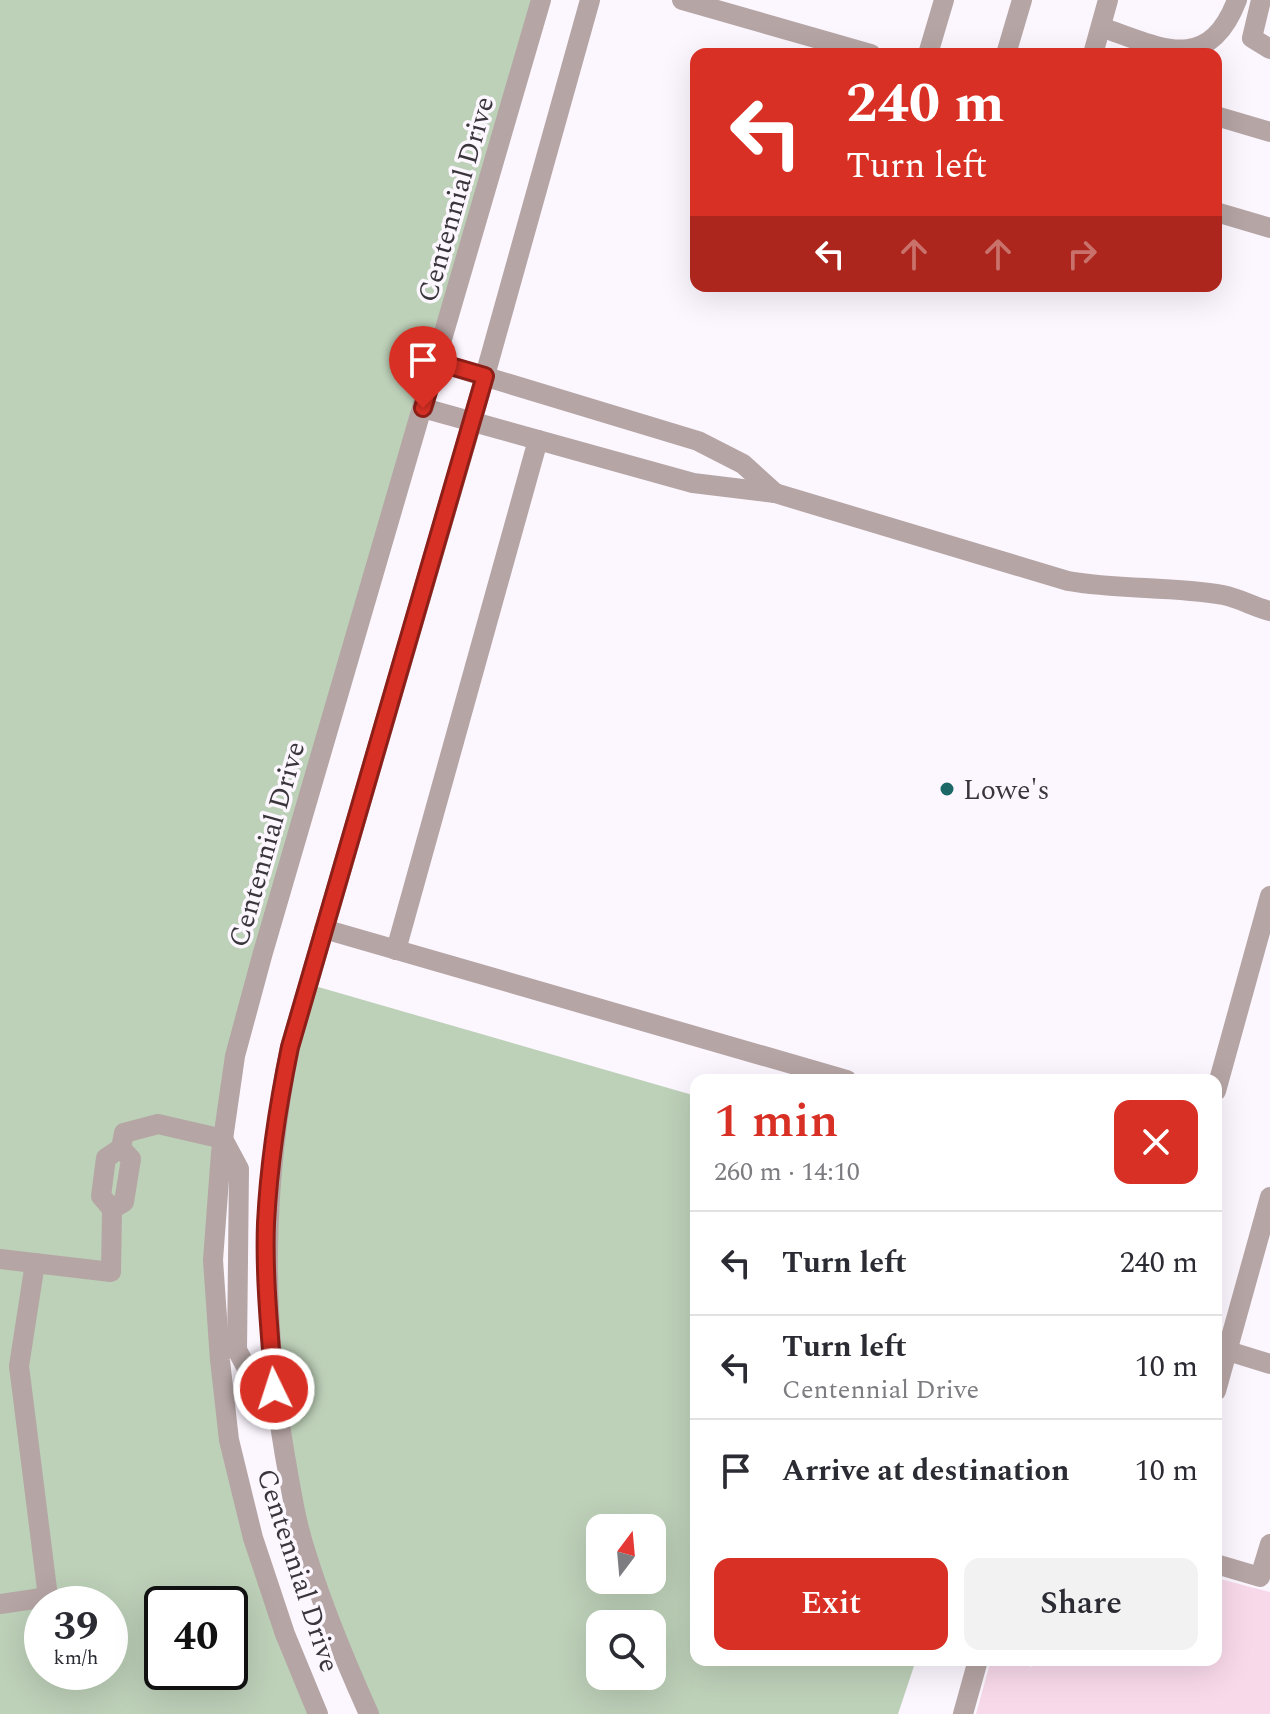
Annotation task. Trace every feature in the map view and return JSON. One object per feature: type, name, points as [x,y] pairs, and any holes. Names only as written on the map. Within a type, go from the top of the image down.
[{"type":"street","name":"Centennial Drive","points":[[318,1714],[285,1634],[253,1538],[229,1440],[213,1260],[223,1139],[235,1056],[247,1013],[541,0]]},
{"type":"street","name":"Centennial Drive","points":[[367,1714],[306,1554],[281,1431],[268,1304],[266,1225],[275,1120],[290,1047],[472,422],[590,0]]},
{"type":"street","points":[[682,0],[850,48]]},
{"type":"street","points":[[930,48],[944,0]]},
{"type":"street","points":[[1009,48],[1022,0]]},
{"type":"street","points":[[1095,48],[1108,0]]},
{"type":"street","points":[[1197,48],[1214,40],[1225,28],[1237,0]]},
{"type":"street","points":[[1261,0],[1252,38],[1270,49]]},
{"type":"street","points":[[1101,27],[1171,48]]},
{"type":"street","points":[[1222,118],[1270,132]]},
{"type":"street","points":[[1222,214],[1270,228]]},
{"type":"street","points":[[437,362],[698,441],[743,464],[775,493]]},
{"type":"street","points":[[423,408],[693,483],[775,493],[1068,581],[1105,587],[1174,589],[1225,596],[1270,611]]},
{"type":"street","points":[[396,950],[538,440]]},
{"type":"street","points":[[1221,1074],[1270,896]]},
{"type":"street","points":[[324,929],[826,1074]]},
{"type":"street","points":[[0,1259],[111,1272],[112,1209],[124,1202],[131,1159],[121,1148],[124,1133],[158,1124],[223,1139],[239,1169],[237,1350],[281,1431]]},
{"type":"street","points":[[1270,1197],[1222,1356],[1270,1364]]},
{"type":"street","points":[[0,1604],[48,1597],[19,1366],[35,1263]]},
{"type":"street","points":[[1222,1566],[1260,1577],[1270,1544]]},
{"type":"street","points":[[963,1714],[976,1666]]},
{"type":"green space","points":[[0,0],[540,0],[235,1056],[213,1260],[229,1440],[318,1714],[0,1714]]},
{"type":"green space","points":[[308,984],[690,1094],[690,1666],[914,1666],[898,1714],[369,1714],[288,1471],[266,1225]]},
{"type":"building","points":[[1222,1580],[1270,1592],[1270,1714],[976,1714],[989,1666],[1222,1666]]},
{"type":"place","name":"Lowe's","points":[[947,789]]},
{"type":"route","points":[[274,1389],[266,1225],[275,1120],[290,1047],[485,376],[437,362],[423,408]]}]
